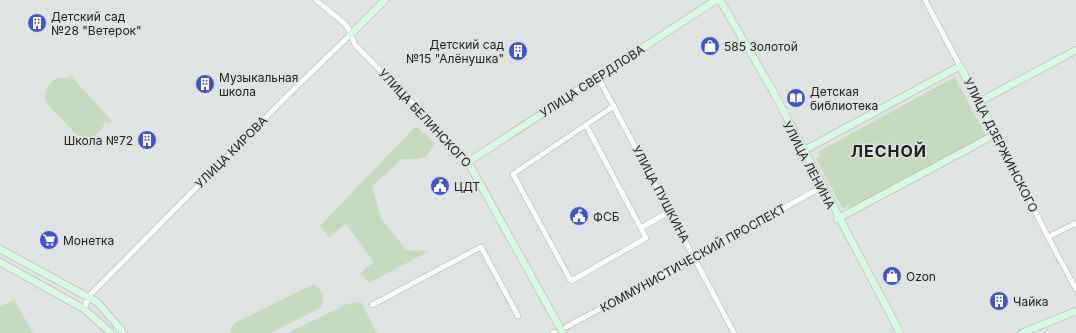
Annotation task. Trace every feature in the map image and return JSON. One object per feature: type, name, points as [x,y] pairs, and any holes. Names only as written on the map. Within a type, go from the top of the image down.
[{"type":"street","name":"УЛИЦА БЕЛИНСКОГО","points":[[316,0],[344,23],[348,28],[355,45],[468,162],[564,330]]},
{"type":"street","name":"УЛИЦА КИРОВА","points":[[84,309],[89,296],[384,0]]},
{"type":"street","name":"УЛИЦА СВЕРДЛОВА","points":[[468,162],[717,0]]},
{"type":"street","name":"УЛИЦА ЛЕНИНА","points":[[717,0],[772,92],[803,151],[820,188],[839,218],[895,333]]},
{"type":"street","name":"УЛИЦА ДЗЕРЖИНСКОГО","points":[[925,0],[980,102],[1076,289]]},
{"type":"street","points":[[980,102],[1076,50]]},
{"type":"street","points":[[960,66],[803,151],[839,218],[996,134]]},
{"type":"street","name":"УЛИЦА ПУШКИНА","points":[[598,77],[734,333]]},
{"type":"street","points":[[586,125],[646,238],[571,281],[514,174],[586,125],[614,106]]},
{"type":"street","name":"КОММУНИСТИЧЕСКИЙ ПРОСПЕКТ","points":[[564,330],[820,188]]},
{"type":"street","points":[[641,228],[670,212]]},
{"type":"street","points":[[1048,237],[1076,223]]},
{"type":"street","points":[[372,305],[481,247],[518,316]]},
{"type":"street","points":[[0,250],[89,296],[97,302],[123,333]]},
{"type":"street","points":[[0,262],[84,309],[111,333]]},
{"type":"street","points":[[871,282],[900,333]]},
{"type":"street","points":[[1022,333],[1076,311]]},
{"type":"green space","points":[[70,75],[112,121],[109,124],[105,121],[104,125],[95,136],[86,138],[77,135],[52,110],[46,101],[45,92],[52,82],[56,79],[66,78]]},
{"type":"green space","points":[[955,77],[986,136],[851,210],[848,205],[843,209],[816,159],[821,156],[818,152]]},
{"type":"green space","points":[[416,126],[435,143],[428,153],[419,159],[402,159],[372,186],[381,218],[406,250],[429,251],[369,283],[360,273],[374,262],[346,224],[329,237],[320,226]]},
{"type":"green space","points":[[312,285],[315,285],[322,293],[323,301],[320,308],[270,333],[231,333],[231,328],[235,323]]},
{"type":"green space","points":[[14,299],[33,333],[0,333],[0,307]]},
{"type":"green space","points":[[361,302],[377,333],[288,333],[347,304]]},
{"type":"place","name":"Детский сад №28 \"Ветерок\"","points":[[37,23]]},
{"type":"place","name":"585 Золотой","points":[[710,46]]},
{"type":"place","name":"Детский сад №15 \"Алёнушка\"","points":[[518,51]]},
{"type":"place","name":"Музыкальная школа","points":[[205,84]]},
{"type":"place","name":"Детская библиотека","points":[[796,98]]},
{"type":"place","name":"Школа №72","points":[[147,140]]},
{"type":"place","name":"ЦДТ","points":[[440,186]]},
{"type":"place","name":"ФСБ","points":[[579,216]]},
{"type":"place","name":"Монетка","points":[[49,240]]},
{"type":"place","name":"Ozon","points":[[892,276]]},
{"type":"place","name":"Чайка","points":[[999,301]]},
{"type":"district","name":"ЛЕСНОЙ","points":[[889,151]]}]
